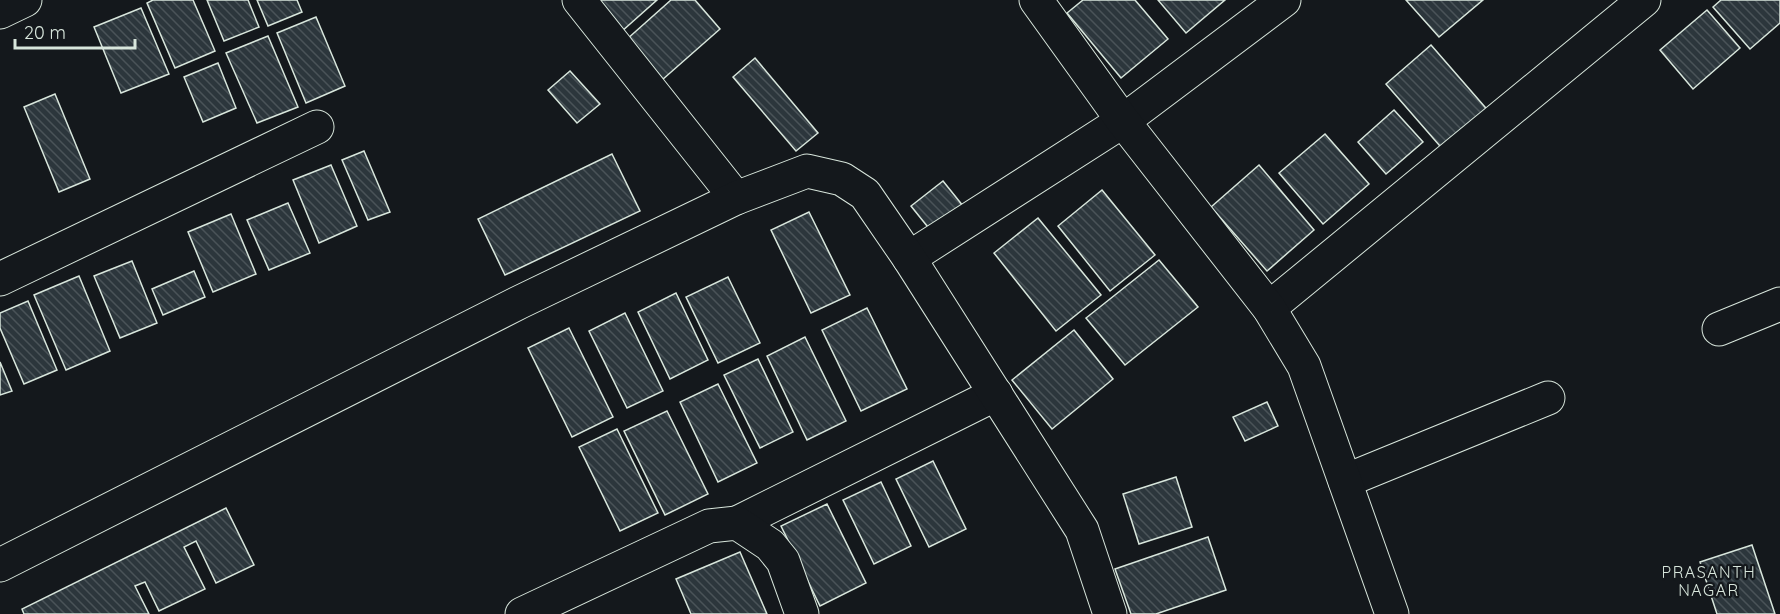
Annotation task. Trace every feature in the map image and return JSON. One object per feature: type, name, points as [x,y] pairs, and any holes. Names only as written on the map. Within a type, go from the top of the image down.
[{"type":"street","points":[[0,12],[25,0]]},
{"type":"street","points":[[579,0],[736,198]]},
{"type":"street","points":[[1036,0],[1123,121],[1269,308],[1304,366],[1392,614]]},
{"type":"street","points":[[909,258],[1123,121],[1284,0]]},
{"type":"street","points":[[1269,308],[1644,0]]},
{"type":"street","points":[[0,279],[317,127]]},
{"type":"street","points":[[0,565],[520,302],[736,198],[807,171],[842,179],[865,194],[909,258],[1082,530],[1110,614]]},
{"type":"street","points":[[1719,329],[1780,304]]},
{"type":"street","points":[[522,614],[709,526],[737,523],[996,394]]},
{"type":"street","points":[[1345,481],[1548,399]]},
{"type":"street","points":[[737,523],[770,545],[783,561],[802,614]]},
{"type":"building","points":[[153,0],[193,0],[215,51],[175,68],[147,3]]},
{"type":"building","points":[[207,0],[248,0],[259,27],[224,41]]},
{"type":"building","points":[[257,0],[297,0],[302,12],[268,26]]},
{"type":"building","points":[[592,0],[657,0],[621,32]]},
{"type":"building","points":[[671,0],[695,0],[720,29],[662,80],[626,40]]},
{"type":"building","points":[[1083,0],[1135,0],[1168,39],[1121,78],[1067,13]]},
{"type":"building","points":[[1158,0],[1225,0],[1186,33]]},
{"type":"building","points":[[1406,0],[1483,0],[1439,37]]},
{"type":"building","points":[[1721,0],[1780,0],[1780,23],[1750,49],[1713,7]]},
{"type":"building","points":[[141,8],[169,74],[121,93],[94,27]]},
{"type":"building","points":[[1707,10],[1740,48],[1693,89],[1660,50]]},
{"type":"building","points":[[316,17],[345,86],[306,103],[277,33]]},
{"type":"building","points":[[268,36],[298,107],[257,123],[226,53]]},
{"type":"building","points":[[1431,45],[1491,114],[1446,153],[1386,84]]},
{"type":"building","points":[[755,58],[818,133],[796,151],[733,77]]},
{"type":"building","points":[[218,63],[236,108],[203,122],[184,77]]},
{"type":"building","points":[[570,71],[600,104],[577,123],[548,90]]},
{"type":"building","points":[[55,94],[90,179],[59,192],[24,107]]},
{"type":"building","points":[[1394,110],[1423,142],[1386,174],[1358,142]]},
{"type":"building","points":[[1325,134],[1369,184],[1323,224],[1279,173]]},
{"type":"building","points":[[364,151],[390,212],[368,220],[342,160]]},
{"type":"building","points":[[612,154],[640,211],[505,275],[478,219]]},
{"type":"building","points":[[331,165],[357,226],[319,243],[293,180]]},
{"type":"building","points":[[1259,165],[1314,230],[1267,271],[1211,207]]},
{"type":"building","points":[[943,181],[963,206],[931,231],[911,206]]},
{"type":"building","points":[[1102,190],[1155,255],[1110,291],[1058,226]]},
{"type":"building","points":[[288,203],[310,253],[269,270],[247,220]]},
{"type":"building","points":[[809,212],[850,295],[811,313],[771,230]]},
{"type":"building","points":[[231,214],[256,274],[213,292],[188,232]]},
{"type":"building","points":[[1038,218],[1101,295],[1056,331],[994,253]]},
{"type":"building","points":[[1159,260],[1198,307],[1125,365],[1086,318]]},
{"type":"building","points":[[132,261],[157,323],[120,338],[94,276]]},
{"type":"building","points":[[194,271],[205,297],[163,315],[152,289]]},
{"type":"building","points":[[79,276],[110,351],[66,370],[34,295]]},
{"type":"building","points":[[728,277],[760,343],[718,363],[686,297]]},
{"type":"building","points":[[676,293],[708,360],[670,379],[638,312]]},
{"type":"building","points":[[28,301],[57,370],[24,384],[0,328],[0,313]]},
{"type":"building","points":[[867,308],[907,389],[861,411],[822,330]]},
{"type":"building","points":[[625,313],[663,391],[627,408],[589,331]]},
{"type":"building","points":[[569,328],[613,417],[572,437],[528,348]]},
{"type":"building","points":[[1074,330],[1113,379],[1052,429],[1012,380]]},
{"type":"building","points":[[805,337],[846,421],[807,440],[767,356]]},
{"type":"building","points":[[758,359],[793,432],[760,448],[724,375]]},
{"type":"building","points":[[0,362],[12,391],[0,395]]},
{"type":"building","points":[[718,384],[757,463],[718,482],[680,402]]},
{"type":"building","points":[[1267,402],[1278,426],[1245,441],[1233,417]]},
{"type":"building","points":[[667,411],[708,494],[665,515],[624,431]]},
{"type":"building","points":[[617,429],[658,513],[620,531],[579,447]]},
{"type":"building","points":[[933,461],[966,529],[929,547],[896,479]]},
{"type":"building","points":[[1176,477],[1192,527],[1139,544],[1123,494]]},
{"type":"building","points":[[881,482],[911,546],[874,564],[843,500]]},
{"type":"building","points":[[827,504],[866,583],[820,606],[781,526]]},
{"type":"building","points":[[226,508],[254,565],[216,583],[196,541],[184,547],[205,589],[159,611],[145,582],[135,586],[149,614],[24,614],[22,609]]},
{"type":"building","points":[[1208,537],[1226,590],[1156,614],[1131,614],[1115,569]]},
{"type":"building","points":[[1752,545],[1775,614],[1717,614],[1700,562]]},
{"type":"building","points":[[740,552],[767,614],[691,614],[676,579]]},
{"type":"district","name":"PRASANTH NAGAR","points":[[1709,581]]}]
